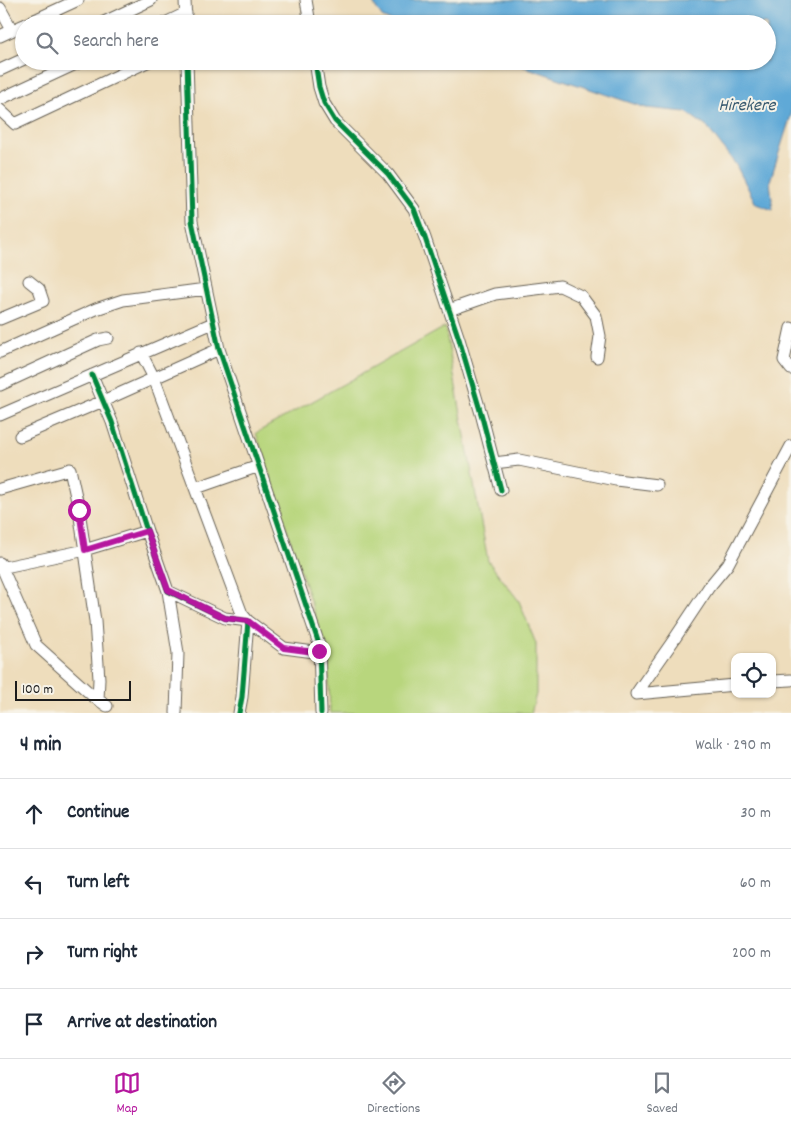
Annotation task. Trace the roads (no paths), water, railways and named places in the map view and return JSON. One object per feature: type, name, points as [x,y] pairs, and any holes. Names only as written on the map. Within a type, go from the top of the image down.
[{"type":"street","points":[[45,15],[78,0]]},
{"type":"street","points":[[119,15],[151,0]]},
{"type":"street","points":[[185,0],[186,15]]},
{"type":"street","points":[[306,0],[308,15]]},
{"type":"street","points":[[0,8],[12,30]]},
{"type":"street","points":[[0,36],[15,29]]},
{"type":"street","points":[[0,70],[15,63]]},
{"type":"street","points":[[0,100],[63,70]]},
{"type":"street","points":[[0,110],[15,124],[131,70]]},
{"type":"street","points":[[187,70],[192,221],[206,289],[219,349],[319,644],[321,713]]},
{"type":"street","points":[[316,70],[324,103],[335,122],[388,174],[414,209],[462,347],[501,490]]},
{"type":"street","points":[[0,319],[43,301],[39,289],[29,281]]},
{"type":"street","points":[[449,310],[495,294],[560,286],[581,296],[596,316],[600,336],[598,357]]},
{"type":"street","points":[[0,352],[96,309],[122,300],[206,289]]},
{"type":"street","points":[[0,415],[213,322]]},
{"type":"street","points":[[791,328],[784,360],[791,369]]},
{"type":"street","points":[[0,385],[98,340],[108,338]]},
{"type":"street","points":[[20,436],[104,401],[219,349]]},
{"type":"street","points":[[141,353],[154,378],[242,614],[248,621],[284,648],[319,651]]},
{"type":"street","points":[[92,375],[112,422],[168,590],[178,653],[176,713]]},
{"type":"street","points":[[731,685],[636,694],[728,564],[791,446]]},
{"type":"street","points":[[494,463],[519,460],[616,480],[657,485]]},
{"type":"street","points":[[196,488],[259,466]]},
{"type":"street","points":[[0,490],[70,469],[79,510],[85,550],[95,621],[102,703],[36,645],[1,566],[85,550],[147,531]]},
{"type":"street","points":[[168,590],[225,618],[248,621]]},
{"type":"street","points":[[239,713],[248,621]]},
{"type":"street","points":[[776,681],[791,680]]},
{"type":"water","name":"Hirekere","points":[[371,0],[791,0],[791,115],[770,181],[773,210],[756,204],[736,165],[707,127],[686,112],[646,108],[534,70],[776,70],[776,15],[381,15]]}]
